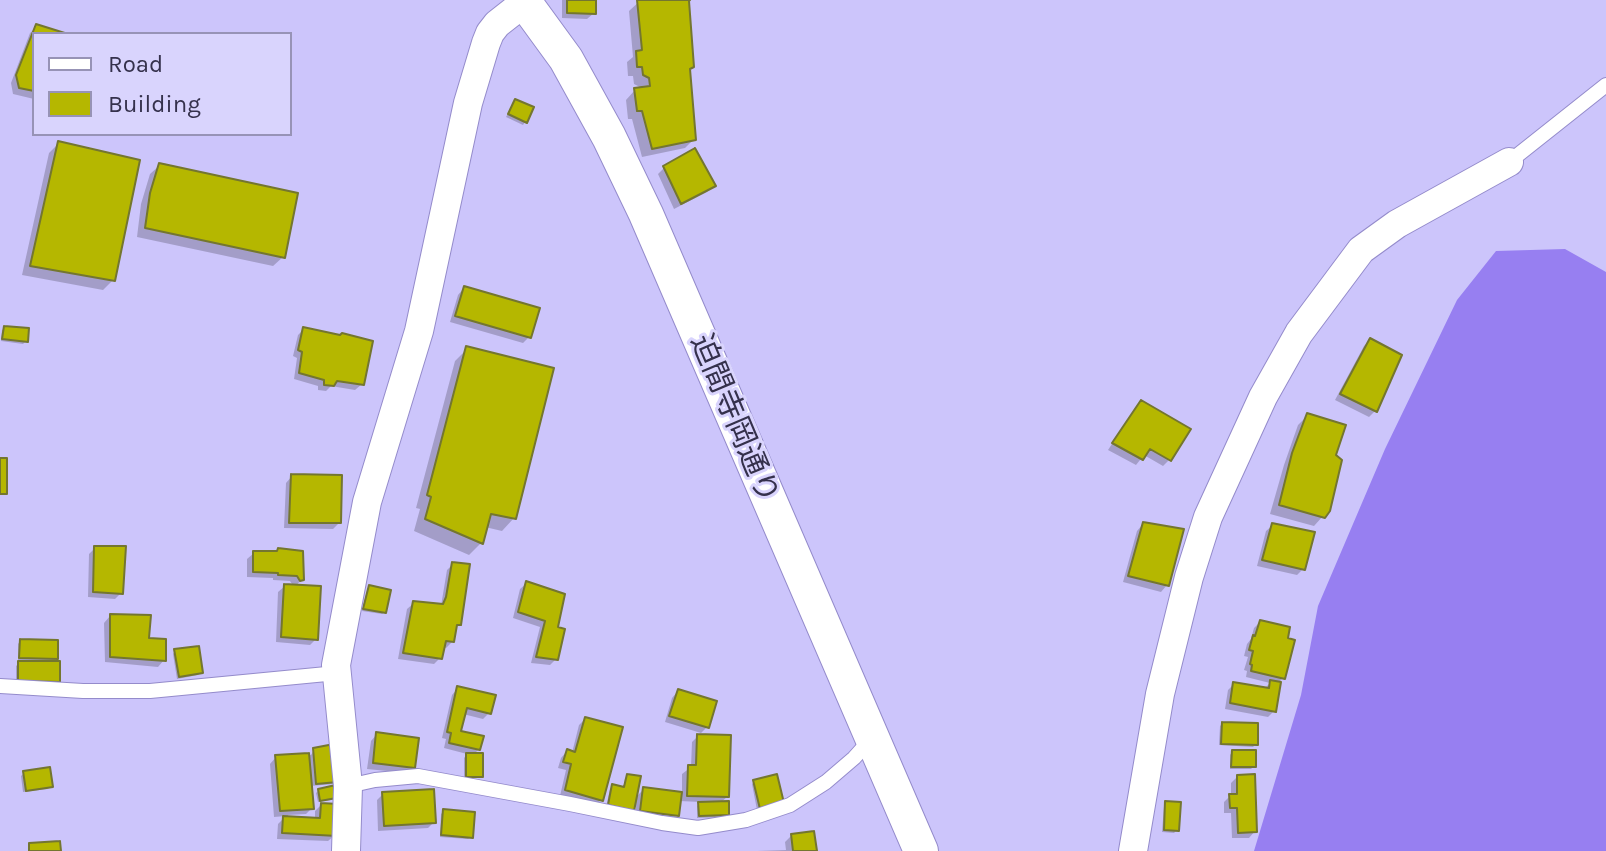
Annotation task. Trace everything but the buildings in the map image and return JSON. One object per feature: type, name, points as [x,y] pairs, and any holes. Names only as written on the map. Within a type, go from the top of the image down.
[{"type":"street","points":[[346,851],[348,786],[336,665],[367,502],[419,331],[468,103],[490,33],[524,1]]},
{"type":"street","name":"迫間寺岡通り","points":[[524,1],[566,59],[609,137],[646,214],[921,851]]},
{"type":"street","points":[[1133,851],[1160,694],[1189,577],[1208,517],[1263,397],[1299,333],[1361,250],[1397,224],[1509,162]]},
{"type":"lane","points":[[1509,162],[1606,85]]},
{"type":"lane","points":[[0,686],[150,691],[337,673]]},
{"type":"lane","points":[[348,786],[418,776],[698,828],[746,820],[790,805],[826,782],[872,738]]},
{"type":"shaded area","points":[[1565,249],[1606,272],[1606,851],[1254,851],[1301,695],[1318,606],[1385,449],[1457,300],[1496,251]]}]
